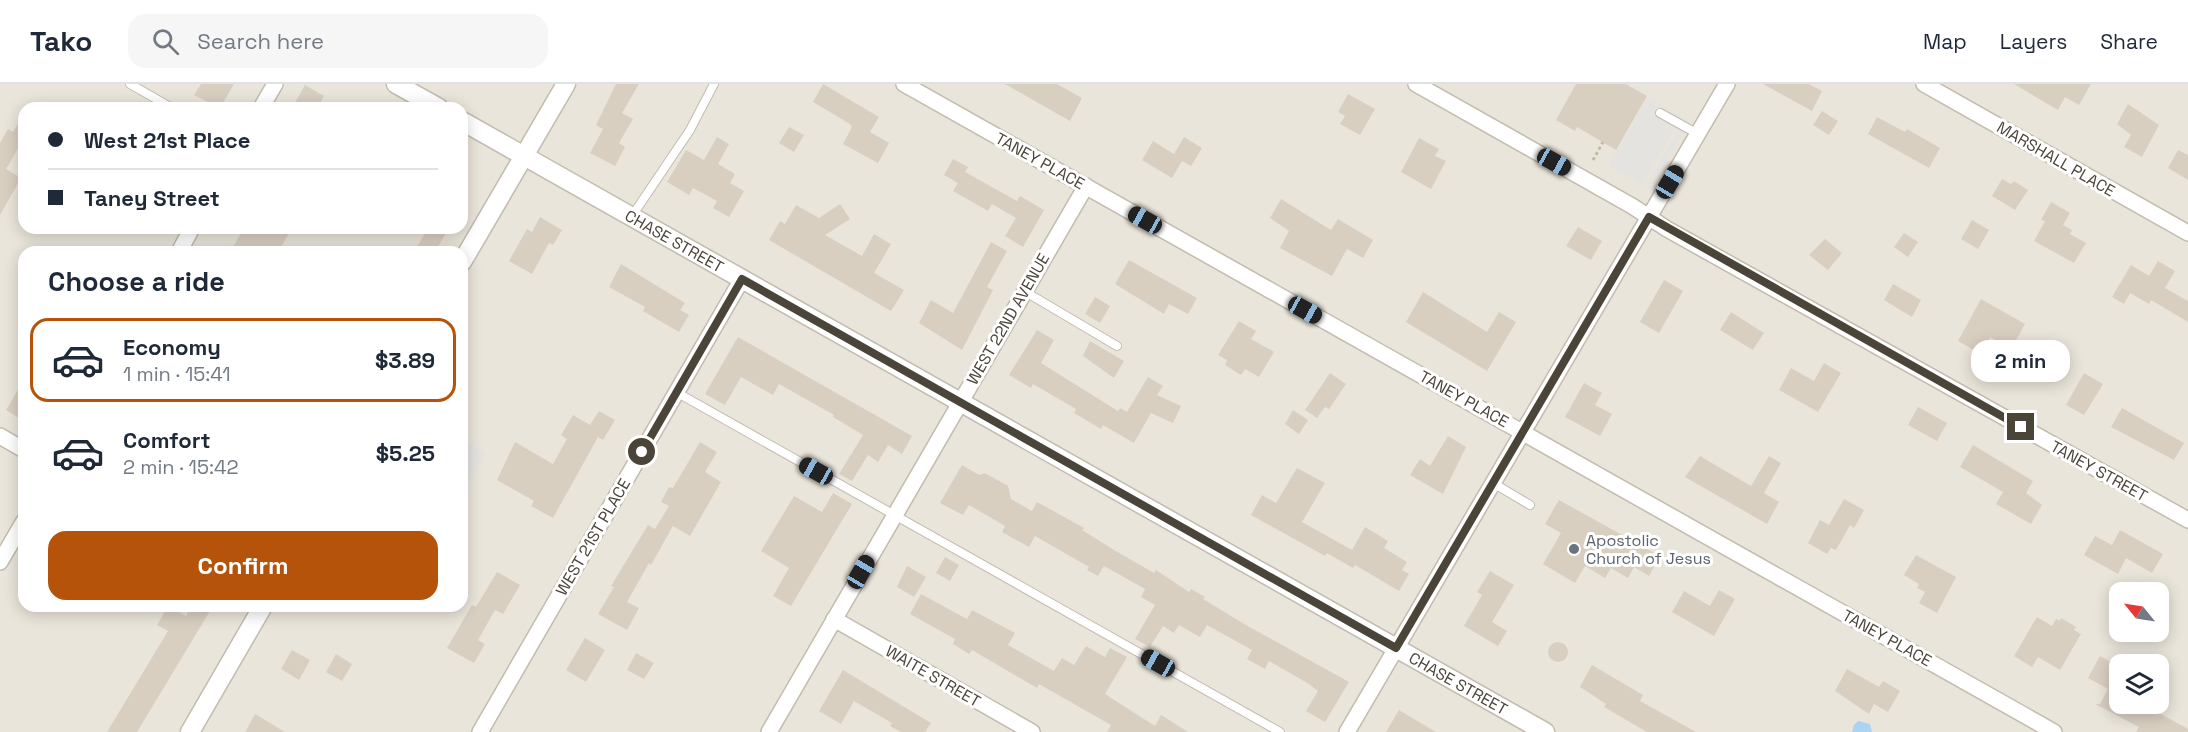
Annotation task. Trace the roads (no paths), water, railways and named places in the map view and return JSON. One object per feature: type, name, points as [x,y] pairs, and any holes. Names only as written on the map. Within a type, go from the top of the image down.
[{"type":"street","points":[[264,102],[275,84]]},
{"type":"street","points":[[396,84],[428,102]]},
{"type":"street","points":[[468,252],[566,84]]},
{"type":"street","name":"TANEY PLACE","points":[[904,84],[2054,732]]},
{"type":"street","name":"TANEY STREET","points":[[1416,84],[2188,520]]},
{"type":"street","points":[[1347,732],[1727,84]]},
{"type":"street","name":"MARSHALL PLACE","points":[[1924,84],[2188,233]]},
{"type":"street","name":"CHASE STREET","points":[[468,124],[1545,732]]},
{"type":"street","name":"WEST 22ND AVENUE","points":[[773,731],[894,515],[1086,186]]},
{"type":"street","name":"WEST 21ST PLACE","points":[[480,732],[742,279]]},
{"type":"street","points":[[0,436],[18,446]]},
{"type":"street","points":[[0,562],[18,530]]},
{"type":"street","points":[[190,732],[260,612]]},
{"type":"street","name":"WAITE STREET","points":[[834,620],[1032,732]]},
{"type":"lane","points":[[130,84],[162,102]]},
{"type":"lane","points":[[632,217],[690,130],[714,84]]},
{"type":"lane","points":[[1660,112],[1698,134]]},
{"type":"lane","points":[[1024,291],[1117,345]]},
{"type":"lane","points":[[676,392],[1280,732]]},
{"type":"lane","points":[[1493,483],[1530,505]]},
{"type":"water","points":[[1858,721],[1870,724],[1872,732],[1852,732]]},
{"type":"place","name":"Apostolic Church of Jesus","points":[[1574,549]]}]
